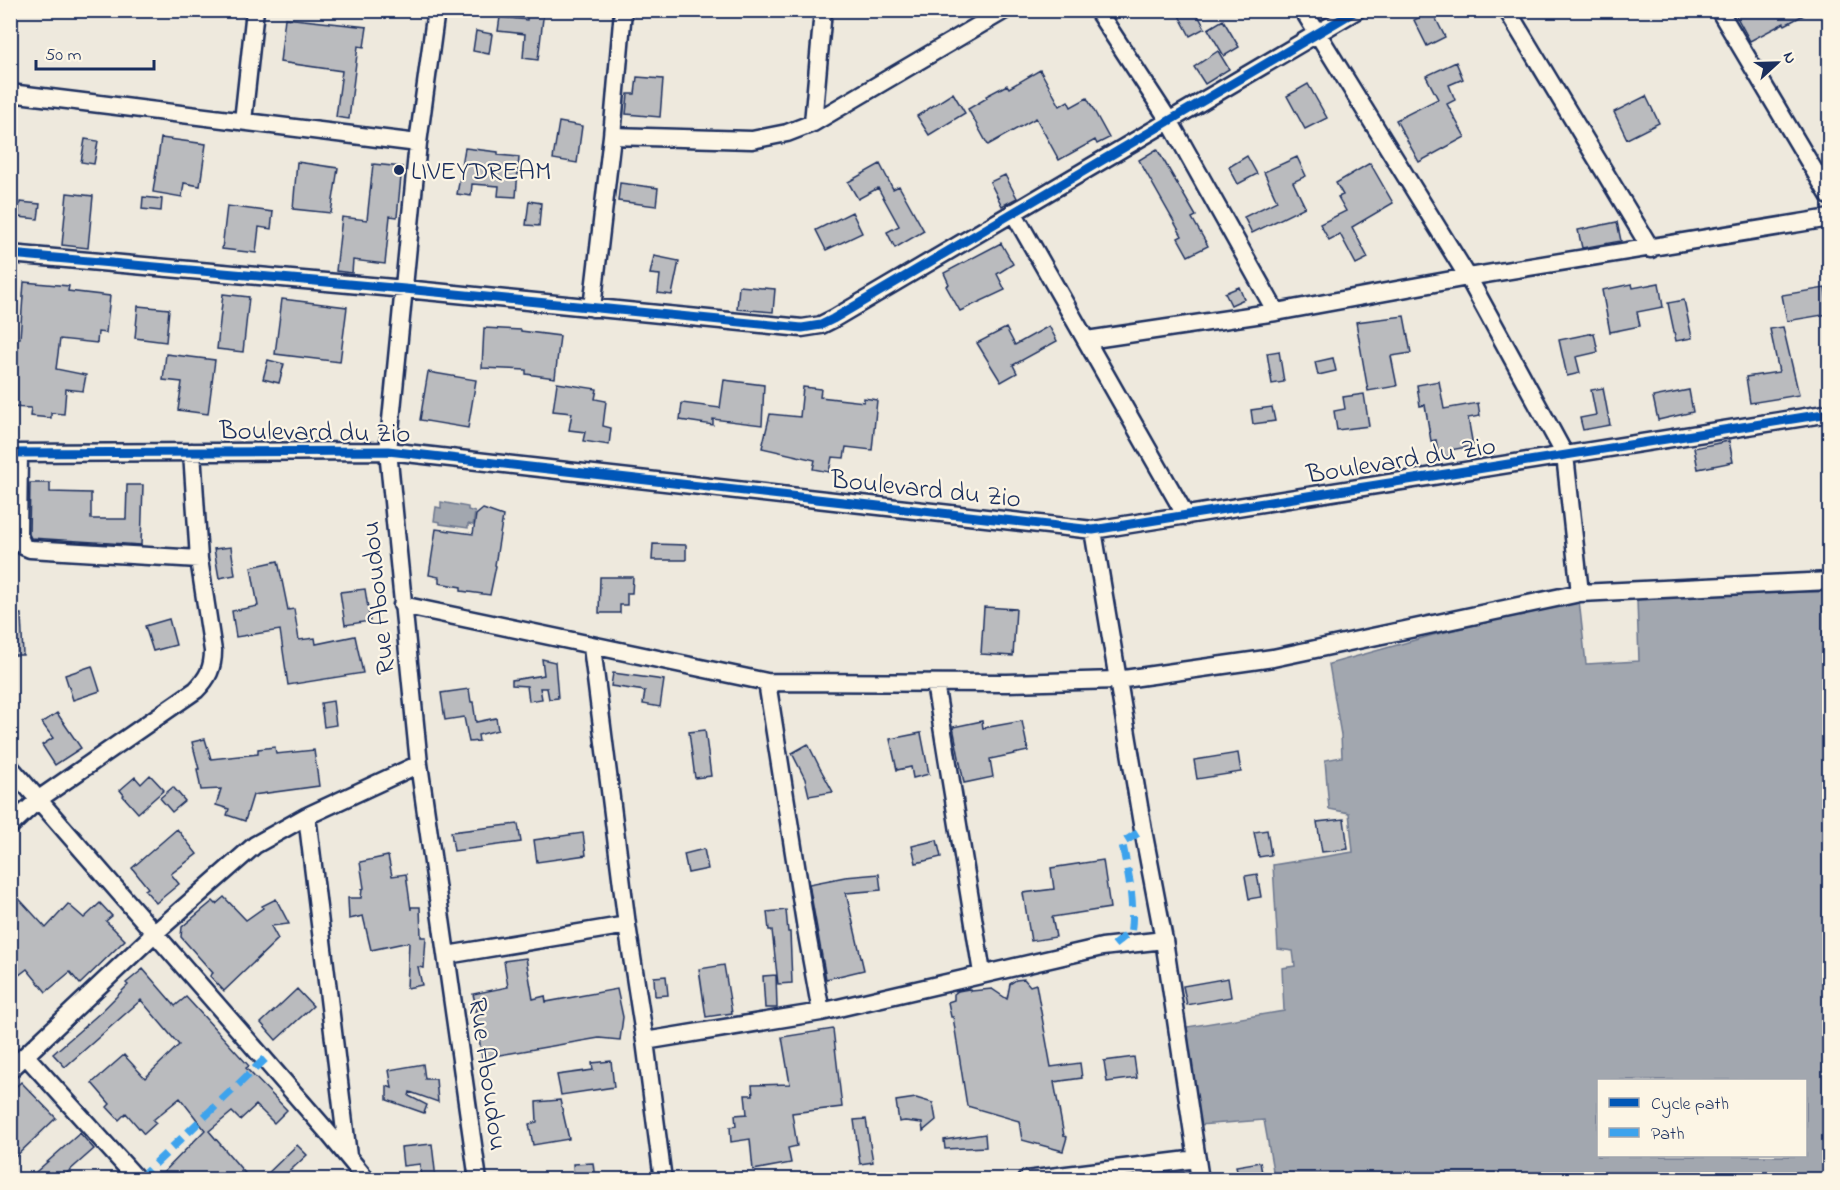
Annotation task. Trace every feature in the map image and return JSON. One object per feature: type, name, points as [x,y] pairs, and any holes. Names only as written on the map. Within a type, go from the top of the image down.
[{"type":"street","points":[[243,121],[255,10]]},
{"type":"street","name":"Rue Aboudou","points":[[436,10],[418,143],[388,451],[419,764],[478,1179]]},
{"type":"street","points":[[592,308],[612,136],[623,10]]},
{"type":"street","points":[[813,123],[823,10]]},
{"type":"street","points":[[612,136],[752,141],[787,133],[813,123],[1005,10]]},
{"type":"street","points":[[1097,10],[1170,122],[1276,312]]},
{"type":"street","points":[[1303,10],[1468,277],[1565,455],[1580,593]]},
{"type":"street","points":[[10,254],[813,327],[833,319],[1357,10]]},
{"type":"street","points":[[1507,10],[1651,249]]},
{"type":"street","points":[[1719,10],[1830,197]]},
{"type":"street","points":[[10,93],[418,143]]},
{"type":"street","points":[[1013,212],[1186,516]]},
{"type":"street","points":[[1087,340],[1276,312],[1468,277],[1651,249],[1830,218]]},
{"type":"street","name":"Boulevard du Zio","points":[[15,453],[388,451],[1093,530],[1830,413]]},
{"type":"street","points":[[10,826],[39,798],[204,682],[210,673],[213,651],[200,559],[192,452]]},
{"type":"street","points":[[15,453],[18,534],[24,546],[30,549],[200,559]]},
{"type":"street","points":[[1093,530],[1143,830],[1164,940],[1200,1179]]},
{"type":"street","points":[[402,605],[767,682],[935,683],[1118,680],[1273,658],[1580,593],[1830,581]]},
{"type":"street","points":[[592,646],[627,925],[663,1179]]},
{"type":"street","points":[[767,682],[821,1012]]},
{"type":"street","points":[[935,683],[982,973]]},
{"type":"street","points":[[10,1070],[155,933],[255,845],[307,816],[419,764]]},
{"type":"street","points":[[10,767],[367,1179]]},
{"type":"street","points":[[307,816],[348,1156]]},
{"type":"street","points":[[447,955],[627,925]]},
{"type":"street","points":[[645,1041],[821,1012],[982,973],[1108,946],[1164,940]]},
{"type":"street","points":[[26,1056],[138,1179]]},
{"type":"street","points":[[1026,1179],[1197,1159]]},
{"type":"shaded area","points":[[441,502],[468,507],[468,510],[475,512],[473,525],[468,524],[468,528],[434,521],[436,507],[441,508]]},
{"type":"shaded area","points":[[1829,592],[1829,1179],[1262,1179],[1274,1176],[1264,1120],[1199,1125],[1187,1027],[1284,1011],[1282,968],[1295,966],[1293,951],[1278,949],[1273,865],[1353,852],[1349,813],[1329,809],[1325,760],[1342,757],[1341,735],[1329,664],[1433,635],[1579,600],[1586,664],[1639,661],[1637,600],[1653,597]]},
{"type":"building","points":[[528,10],[544,10],[538,60],[523,58],[525,34],[498,31],[500,17],[527,20]]},
{"type":"building","points":[[1176,10],[1195,10],[1205,28],[1190,36]]},
{"type":"building","points":[[1733,10],[1813,10],[1750,41]]},
{"type":"building","points":[[1429,13],[1431,17],[1434,15],[1445,37],[1427,46],[1414,20]]},
{"type":"building","points":[[285,18],[367,27],[364,47],[358,46],[349,119],[336,117],[342,71],[280,62]]},
{"type":"building","points":[[1223,20],[1239,47],[1224,56],[1208,29]]},
{"type":"building","points":[[476,31],[492,34],[489,54],[473,51]]},
{"type":"building","points":[[1218,51],[1229,69],[1205,84],[1194,67]]},
{"type":"building","points":[[1456,62],[1463,79],[1449,85],[1455,100],[1447,104],[1465,137],[1419,162],[1396,120],[1438,99],[1426,76]]},
{"type":"building","points":[[1040,70],[1060,106],[1068,101],[1071,107],[1087,98],[1109,138],[1097,144],[1095,140],[1059,160],[1036,118],[988,145],[968,109],[987,98],[986,96],[1007,85],[1009,88]]},
{"type":"building","points":[[637,77],[663,79],[660,117],[626,114],[628,94],[635,94]]},
{"type":"building","points":[[1308,84],[1327,118],[1305,129],[1287,96]]},
{"type":"building","points":[[953,93],[965,113],[929,135],[917,116]]},
{"type":"building","points":[[1646,96],[1659,123],[1627,139],[1614,112]]},
{"type":"building","points":[[559,122],[582,126],[577,163],[553,159]]},
{"type":"building","points":[[161,138],[206,144],[200,186],[184,183],[182,197],[153,192]]},
{"type":"building","points":[[85,139],[98,141],[94,164],[81,162]]},
{"type":"building","points":[[465,148],[519,157],[516,197],[498,196],[499,186],[472,184],[471,196],[457,194]]},
{"type":"building","points":[[1157,149],[1196,216],[1192,218],[1208,246],[1188,256],[1178,238],[1182,236],[1139,160]]},
{"type":"building","points":[[1247,156],[1257,174],[1238,184],[1229,167]]},
{"type":"building","points":[[1297,157],[1306,176],[1293,182],[1305,207],[1252,233],[1244,217],[1277,201],[1264,172]]},
{"type":"building","points":[[297,162],[338,168],[331,213],[293,209]]},
{"type":"building","points":[[1370,163],[1393,203],[1352,227],[1368,258],[1356,264],[1340,234],[1329,240],[1320,224],[1346,211],[1338,197],[1343,195],[1336,183]]},
{"type":"building","points":[[373,164],[402,167],[397,217],[390,216],[385,264],[353,260],[352,273],[336,271],[342,217],[367,220]]},
{"type":"building","points":[[880,164],[893,189],[899,186],[924,231],[895,248],[887,232],[899,226],[878,188],[858,199],[848,182]]},
{"type":"building","points":[[1005,175],[1017,198],[1002,206],[990,182]]},
{"type":"building","points":[[620,183],[658,188],[656,206],[618,201]]},
{"type":"building","points":[[67,193],[93,196],[88,248],[62,245]]},
{"type":"building","points":[[143,197],[162,199],[161,211],[142,209]]},
{"type":"building","points":[[529,201],[541,203],[539,226],[526,225]]},
{"type":"building","points":[[20,202],[40,204],[38,219],[18,217]]},
{"type":"building","points":[[227,206],[273,212],[271,229],[259,227],[256,253],[222,249]]},
{"type":"building","points":[[852,212],[862,233],[826,250],[816,230]]},
{"type":"building","points":[[1617,222],[1621,241],[1582,248],[1578,230]]},
{"type":"building","points":[[1001,243],[1013,264],[997,274],[1005,290],[960,311],[946,286],[949,284],[944,273]]},
{"type":"building","points":[[654,256],[679,261],[672,295],[658,293],[660,275],[650,274]]},
{"type":"building","points":[[24,282],[69,286],[68,291],[110,296],[106,333],[98,332],[97,343],[60,339],[56,369],[86,375],[83,391],[66,389],[64,414],[51,413],[51,418],[30,416],[31,408],[10,407],[10,348],[16,348],[16,338],[20,338]]},
{"type":"building","points":[[1659,283],[1663,307],[1637,312],[1640,326],[1610,332],[1602,290],[1632,284],[1633,288]]},
{"type":"building","points":[[739,286],[775,289],[773,312],[737,309]]},
{"type":"building","points":[[1239,287],[1244,299],[1231,305],[1225,293]]},
{"type":"building","points":[[1825,288],[1829,314],[1787,321],[1782,295]]},
{"type":"building","points":[[223,294],[249,297],[243,352],[217,349]]},
{"type":"building","points":[[282,299],[347,307],[340,362],[275,354]]},
{"type":"building","points":[[1684,300],[1692,338],[1676,341],[1668,303]]},
{"type":"building","points":[[138,306],[169,309],[166,342],[135,338]]},
{"type":"building","points":[[1404,316],[1411,353],[1391,356],[1397,386],[1368,391],[1356,322]]},
{"type":"building","points":[[1049,326],[1057,341],[1013,365],[1017,373],[1001,382],[977,343],[1006,328],[1015,345]]},
{"type":"building","points":[[1783,327],[1799,395],[1750,403],[1746,377],[1779,372],[1770,329]]},
{"type":"building","points":[[484,328],[521,330],[560,336],[555,378],[526,374],[526,370],[482,368]]},
{"type":"building","points":[[1594,333],[1598,352],[1576,357],[1580,373],[1567,376],[1559,340]]},
{"type":"building","points":[[1279,351],[1284,382],[1272,384],[1267,353]]},
{"type":"building","points":[[166,354],[215,360],[208,414],[178,410],[182,382],[163,380]]},
{"type":"building","points":[[1333,358],[1336,371],[1318,375],[1315,362]]},
{"type":"building","points":[[268,360],[284,364],[279,383],[263,379]]},
{"type":"building","points":[[428,372],[476,380],[468,428],[420,420]]},
{"type":"building","points":[[724,380],[764,385],[762,425],[713,419],[713,425],[680,420],[682,403],[720,408]]},
{"type":"building","points":[[1439,381],[1444,409],[1478,403],[1480,416],[1468,418],[1473,446],[1450,450],[1451,456],[1439,458],[1436,440],[1431,441],[1425,405],[1420,406],[1417,385]]},
{"type":"building","points":[[557,383],[597,389],[595,399],[606,401],[603,426],[611,428],[609,445],[583,441],[585,432],[569,430],[572,413],[553,411]]},
{"type":"building","points":[[803,387],[821,389],[820,397],[864,402],[864,398],[877,400],[872,450],[846,447],[844,458],[832,457],[829,472],[813,469],[815,460],[762,448],[770,414],[800,417]]},
{"type":"building","points":[[1603,388],[1610,425],[1583,430],[1580,418],[1596,415],[1591,390]]},
{"type":"building","points":[[1689,390],[1693,412],[1658,420],[1653,397]]},
{"type":"building","points":[[1364,394],[1369,426],[1337,430],[1334,411],[1345,409],[1343,397]]},
{"type":"building","points":[[1272,407],[1275,421],[1253,424],[1251,410]]},
{"type":"building","points":[[1729,441],[1733,462],[1698,469],[1694,448]]},
{"type":"building","points":[[30,483],[50,483],[50,492],[91,493],[91,519],[126,519],[127,485],[143,485],[141,545],[31,538],[29,534]]},
{"type":"building","points":[[483,509],[503,516],[490,595],[461,591],[461,587],[439,583],[439,577],[429,575],[436,529],[473,534],[476,515]]},
{"type":"building","points":[[653,544],[686,545],[686,560],[652,560]]},
{"type":"building","points":[[231,547],[235,575],[219,578],[214,549]]},
{"type":"building","points":[[278,561],[288,610],[294,609],[299,640],[315,638],[316,644],[355,636],[363,673],[288,685],[280,630],[236,637],[232,611],[258,606],[251,567]]},
{"type":"building","points":[[600,577],[633,577],[632,593],[627,593],[627,605],[620,605],[620,613],[599,613]]},
{"type":"building","points":[[365,589],[370,621],[345,625],[340,592]]},
{"type":"building","points":[[984,607],[1016,609],[1013,656],[981,654]]},
{"type":"building","points":[[10,614],[21,614],[23,655],[10,655]]},
{"type":"building","points":[[169,619],[176,645],[153,651],[145,626]]},
{"type":"building","points":[[542,659],[555,662],[558,698],[549,699],[547,688],[540,688],[542,699],[529,701],[527,686],[512,685],[512,680],[544,675]]},
{"type":"building","points":[[92,666],[100,691],[73,700],[65,675]]},
{"type":"building","points":[[613,673],[664,680],[660,707],[643,704],[645,691],[611,686]]},
{"type":"building","points":[[469,689],[476,722],[496,718],[498,730],[478,735],[479,741],[469,742],[464,717],[445,720],[441,693]]},
{"type":"building","points":[[333,701],[336,725],[324,727],[321,703]]},
{"type":"building","points":[[57,713],[81,748],[55,765],[42,745],[53,738],[42,723]]},
{"type":"building","points":[[982,721],[983,728],[1022,721],[1028,751],[990,759],[993,777],[964,783],[953,727]]},
{"type":"building","points":[[705,730],[711,776],[695,778],[689,732]]},
{"type":"building","points":[[921,733],[929,774],[913,778],[911,767],[897,770],[890,739]]},
{"type":"building","points":[[205,739],[211,759],[258,754],[258,749],[275,747],[276,754],[314,750],[319,786],[253,795],[245,821],[227,815],[229,809],[216,805],[221,789],[201,790],[197,769],[199,769],[192,742]]},
{"type":"building","points":[[808,744],[833,792],[809,796],[805,779],[792,753]]},
{"type":"building","points":[[1238,753],[1241,772],[1197,779],[1194,760]]},
{"type":"building","points":[[150,775],[164,790],[138,813],[120,790],[135,777],[141,784]]},
{"type":"building","points":[[173,787],[185,801],[172,812],[160,798]]},
{"type":"building","points":[[1344,819],[1348,849],[1322,852],[1317,822]]},
{"type":"building","points":[[518,824],[521,842],[454,851],[451,832]]},
{"type":"building","points":[[177,829],[197,854],[171,874],[179,884],[156,903],[145,890],[148,888],[132,868]]},
{"type":"building","points":[[1267,830],[1271,855],[1259,857],[1254,832]]},
{"type":"building","points":[[583,833],[586,855],[537,862],[534,840]]},
{"type":"building","points":[[937,840],[941,857],[916,863],[912,846]]},
{"type":"building","points":[[704,849],[708,869],[688,873],[684,854]]},
{"type":"building","points":[[388,856],[392,876],[406,874],[411,910],[411,907],[420,907],[421,937],[426,937],[424,968],[418,967],[422,985],[407,988],[409,942],[371,950],[363,916],[349,919],[348,898],[361,898],[364,888],[360,862]]},
{"type":"building","points":[[1103,860],[1110,908],[1052,917],[1056,937],[1031,941],[1023,893],[1054,889],[1051,868]]},
{"type":"building","points":[[879,874],[881,890],[846,893],[864,970],[826,979],[809,884],[845,877]]},
{"type":"building","points":[[1257,874],[1261,897],[1249,899],[1245,876]]},
{"type":"building","points":[[10,889],[46,928],[68,904],[84,918],[100,903],[112,916],[106,921],[125,940],[80,984],[70,972],[46,992],[27,969],[10,982]]},
{"type":"building","points":[[224,897],[246,920],[263,908],[262,906],[276,899],[289,924],[271,926],[278,939],[224,991],[210,976],[213,973],[181,937],[182,927],[213,901],[216,904]]},
{"type":"building","points":[[786,910],[788,932],[790,932],[792,983],[778,984],[772,930],[769,930],[767,912]]},
{"type":"building","points":[[526,958],[533,999],[545,996],[546,1002],[617,989],[623,1017],[620,1040],[599,1038],[482,1058],[473,994],[508,987],[504,961]]},
{"type":"building","points":[[724,965],[732,1013],[706,1017],[699,969]]},
{"type":"building","points":[[143,969],[175,1006],[186,997],[249,1066],[246,1068],[287,1110],[274,1123],[256,1105],[240,1120],[232,1112],[209,1131],[250,1179],[157,1179],[205,1130],[180,1098],[153,1120],[156,1123],[144,1134],[126,1113],[119,1120],[107,1107],[110,1104],[92,1083],[124,1055],[145,1078],[179,1045],[141,1000],[65,1067],[53,1054],[101,1012],[128,985],[126,983]]},
{"type":"building","points":[[776,975],[777,1008],[765,1008],[763,976]]},
{"type":"building","points":[[666,976],[668,995],[655,996],[654,977]]},
{"type":"building","points":[[1228,978],[1231,997],[1187,1005],[1183,986]]},
{"type":"building","points":[[1024,979],[1030,986],[1036,984],[1051,1067],[1080,1063],[1082,1078],[1054,1082],[1064,1136],[1067,1137],[1063,1151],[1022,1140],[1019,1121],[967,1106],[953,1017],[951,1017],[948,1002],[954,1000],[954,994],[958,991],[969,989],[971,991],[992,989],[1007,999],[1010,984]]},
{"type":"building","points":[[297,989],[313,1006],[276,1040],[261,1023]]},
{"type":"building","points":[[833,1029],[842,1107],[792,1113],[797,1146],[788,1148],[791,1163],[753,1170],[750,1139],[731,1142],[730,1127],[736,1126],[735,1115],[747,1114],[745,1095],[753,1095],[752,1085],[790,1084],[782,1037]]},
{"type":"building","points":[[1134,1057],[1137,1078],[1107,1082],[1104,1061]]},
{"type":"building","points":[[611,1061],[614,1087],[561,1095],[557,1075],[593,1070],[592,1063]]},
{"type":"building","points":[[423,1064],[425,1079],[436,1079],[438,1102],[410,1092],[409,1096],[427,1105],[424,1113],[387,1100],[387,1086],[392,1088],[389,1070]]},
{"type":"building","points":[[21,1082],[56,1118],[10,1162],[10,1092]]},
{"type":"building","points":[[916,1098],[933,1103],[936,1120],[923,1131],[922,1123],[899,1122],[896,1101]]},
{"type":"building","points":[[560,1100],[569,1139],[533,1145],[529,1124],[537,1122],[536,1102]]},
{"type":"building","points":[[866,1119],[873,1162],[860,1164],[854,1120]]},
{"type":"building","points":[[80,1133],[94,1149],[60,1179],[28,1179]]},
{"type":"building","points":[[985,1134],[986,1147],[945,1149],[944,1140]]},
{"type":"building","points":[[432,1144],[436,1179],[421,1179],[420,1164],[403,1166],[401,1147]]},
{"type":"building","points":[[297,1145],[307,1155],[281,1179],[262,1179]]},
{"type":"building","points":[[1260,1162],[1263,1178],[1239,1179],[1236,1166]]},
{"type":"building","points":[[593,1163],[595,1179],[574,1179],[573,1164]]},
{"type":"marked path","points":[[1114,945],[1131,931],[1132,920],[1130,887],[1122,843],[1143,830]]},
{"type":"marked path","points":[[138,1180],[265,1059]]},
{"type":"cycle path","points":[[10,254],[405,289],[802,328],[821,325],[1357,10]]},
{"type":"cycle path","points":[[10,453],[388,451],[1093,530],[1830,413]]},
{"type":"place","name":"LIVEYDREAM","points":[[399,170]]}]
